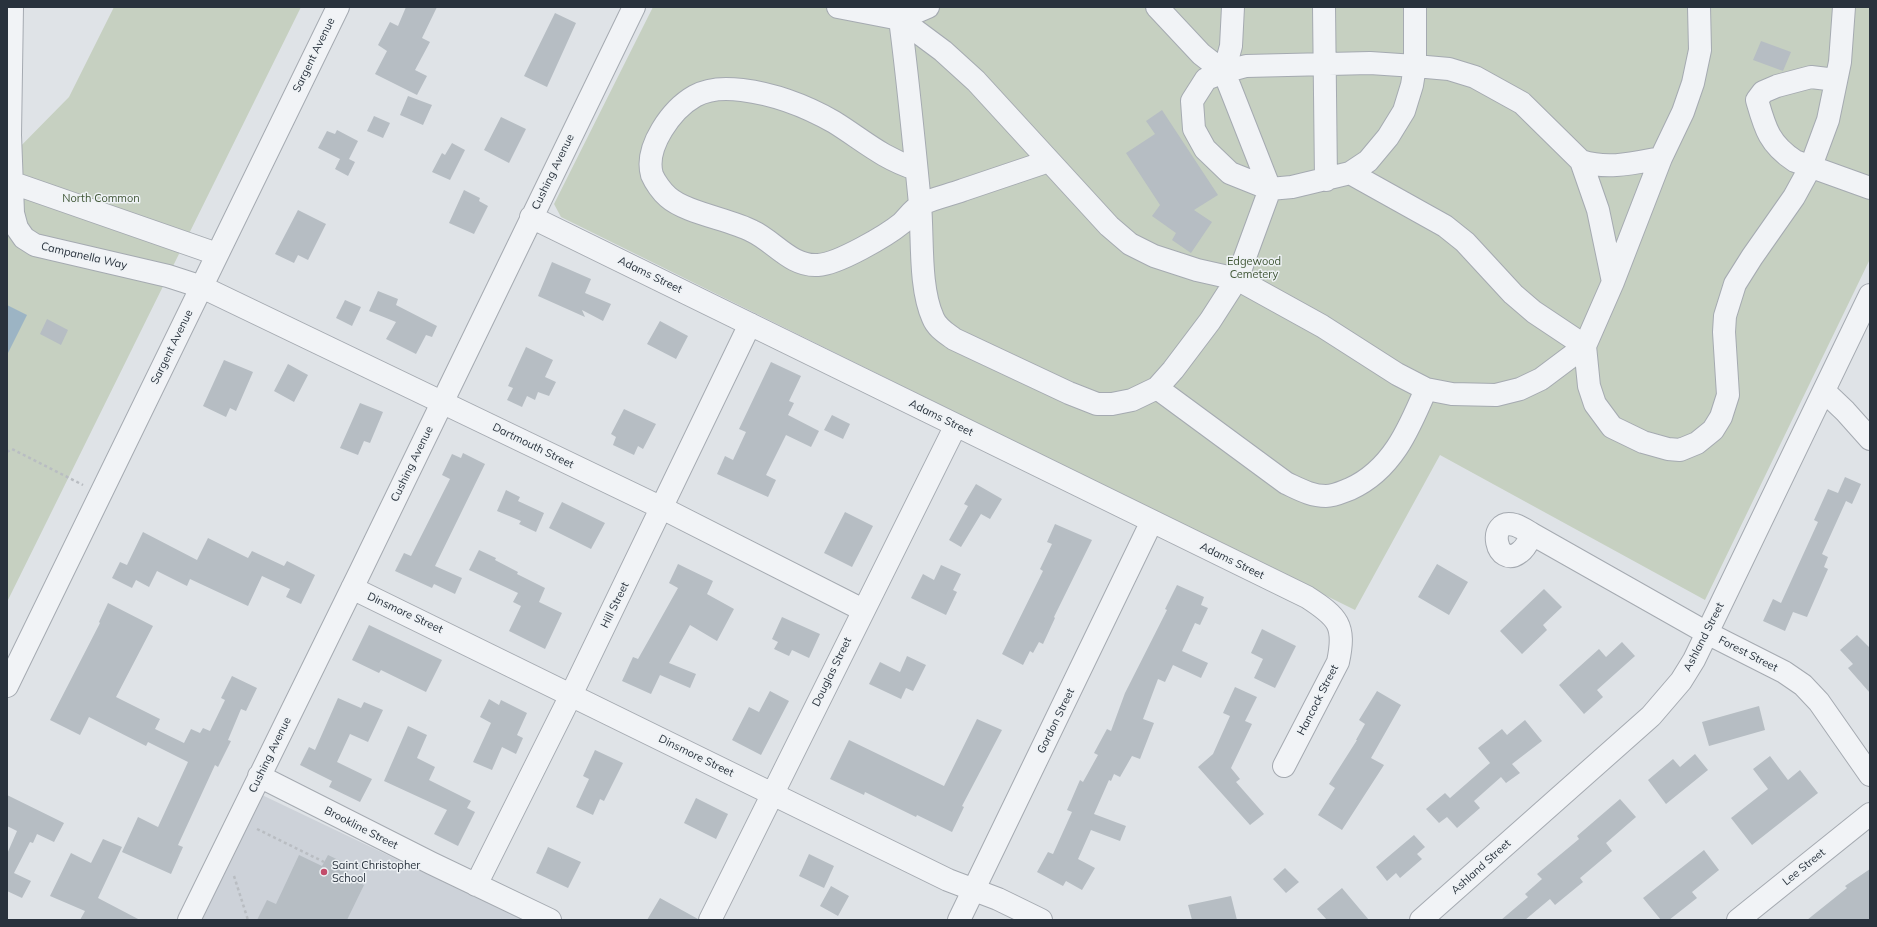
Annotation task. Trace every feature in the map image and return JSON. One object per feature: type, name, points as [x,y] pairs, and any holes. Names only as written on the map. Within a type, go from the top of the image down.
[{"type":"street","name":"Campanella Way","points":[[12,7],[10,135],[13,213],[16,228],[24,238],[35,245],[168,276],[202,287]]},
{"type":"street","name":"Sargent Avenue","points":[[7,686],[338,7]]},
{"type":"street","name":"Cushing Avenue","points":[[189,920],[634,7]]},
{"type":"street","points":[[838,7],[899,13],[928,7]]},
{"type":"street","points":[[899,13],[910,94],[925,281],[933,318],[940,328],[954,339],[1069,393],[1097,404],[1112,404],[1132,400],[1157,388],[1173,370],[1210,321],[1237,279],[1270,189],[1224,72],[1201,54],[1157,7]]},
{"type":"street","points":[[1224,72],[1231,46],[1233,7]]},
{"type":"street","points":[[1324,7],[1326,180]]},
{"type":"street","points":[[1415,7],[1415,66],[1412,85],[1404,111],[1388,137],[1368,161],[1350,173],[1326,180],[1292,187],[1270,189],[1230,173],[1205,149],[1194,129],[1192,101],[1206,79],[1246,66],[1370,63],[1415,66],[1449,69],[1475,77],[1522,103],[1581,161],[1598,210],[1612,282]]},
{"type":"street","points":[[1699,7],[1700,50],[1693,83],[1683,112],[1661,158],[1585,346],[1589,386],[1595,404],[1612,427],[1643,442],[1668,449],[1680,450],[1697,443],[1713,430],[1721,417],[1728,396],[1724,332],[1725,316],[1735,284],[1794,197],[1811,166],[1828,120],[1840,62],[1844,7]]},
{"type":"street","points":[[899,13],[976,81],[1109,226],[1130,244],[1154,256],[1197,270],[1237,279],[1322,326],[1397,374],[1426,389],[1452,394],[1496,395],[1520,389],[1541,379],[1585,346]]},
{"type":"street","points":[[1836,80],[1811,78],[1778,86],[1763,92],[1757,100],[1764,126],[1772,142],[1784,154],[1795,161],[1870,188]]},
{"type":"street","points":[[916,169],[882,155],[836,123],[806,107],[741,90],[714,89],[695,96],[678,110],[663,127],[655,143],[652,162],[652,175],[660,188],[669,198],[688,208],[754,231],[799,262],[817,265],[839,259],[888,233],[902,223],[920,204],[1049,161]]},
{"type":"street","points":[[1581,161],[1591,164],[1614,166],[1661,158]]},
{"type":"street","points":[[1350,173],[1445,226],[1466,242],[1514,294],[1534,312],[1585,346]]},
{"type":"street","points":[[13,182],[217,254]]},
{"type":"street","name":"Adams Street","points":[[531,217],[1307,597],[1326,609],[1334,617],[1341,631]]},
{"type":"street","name":"Dartmouth Street","points":[[202,287],[662,508],[863,610]]},
{"type":"street","name":"Ashland Street","points":[[1421,920],[1651,716],[1681,681],[1694,660],[1870,295]]},
{"type":"street","name":"Hill Street","points":[[476,885],[571,695],[750,324]]},
{"type":"street","points":[[1157,388],[1286,483],[1307,494],[1327,496],[1339,494],[1358,485],[1374,473],[1395,452],[1408,430],[1426,389]]},
{"type":"street","points":[[1824,391],[1845,411],[1870,439]]},
{"type":"street","name":"Douglas Street","points":[[710,920],[956,425]]},
{"type":"street","name":"Gordon Street","points":[[959,920],[1152,521]]},
{"type":"street","name":"Forest Street","points":[[1532,534],[1707,633],[1784,672],[1819,702],[1870,775]]},
{"type":"street","name":"Dinsmore Street","points":[[352,588],[479,648],[571,695],[948,880],[1042,920]]},
{"type":"street","name":"Hancock Street","points":[[1284,766],[1338,662],[1342,645],[1341,631]]},
{"type":"street","name":"Brookline Street","points":[[259,776],[476,885],[550,920]]},
{"type":"street","name":"Lee Street","points":[[1738,920],[1870,814]]},
{"type":"path","points":[[7,452],[12,449],[100,493]]},
{"type":"path","points":[[257,829],[324,862]]},
{"type":"path","points":[[233,876],[248,920]]},
{"type":"shaded area","name":"Saint Christopher School","points":[[262,795],[524,920],[202,920]]},
{"type":"green space","name":"North Common","points":[[114,7],[301,7],[7,602],[7,160],[69,97]]},
{"type":"green space","name":"Edgewood Cemetery","points":[[653,7],[1870,7],[1870,259],[1705,600],[1440,455],[1355,610],[561,217],[554,204]]},
{"type":"water","points":[[7,305],[27,315],[7,355]]},
{"type":"building","points":[[406,7],[437,7],[422,38],[430,42],[415,70],[427,76],[417,95],[375,74],[387,51],[378,45],[390,22],[398,26]]},
{"type":"building","points":[[555,13],[576,23],[547,87],[524,76]]},
{"type":"building","points":[[1761,41],[1791,52],[1783,71],[1753,60]]},
{"type":"building","points":[[408,96],[432,105],[423,125],[400,115]]},
{"type":"building","points":[[1162,110],[1218,195],[1194,210],[1212,222],[1191,253],[1172,240],[1176,233],[1152,216],[1160,205],[1126,153],[1155,134],[1146,121]]},
{"type":"building","points":[[374,116],[390,123],[383,138],[367,131]]},
{"type":"building","points":[[501,117],[526,129],[509,163],[484,150]]},
{"type":"building","points":[[337,130],[358,141],[349,159],[355,162],[348,176],[335,169],[340,159],[318,148],[327,131],[335,134]]},
{"type":"building","points":[[452,143],[465,150],[450,180],[432,172],[442,153],[445,155]]},
{"type":"building","points":[[464,190],[480,198],[479,201],[488,206],[474,234],[449,223]]},
{"type":"building","points":[[298,210],[326,224],[308,260],[298,255],[294,263],[275,254]]},
{"type":"building","points":[[552,262],[591,279],[585,293],[611,304],[603,321],[582,310],[585,317],[538,296]]},
{"type":"building","points":[[378,291],[398,299],[396,305],[437,326],[432,337],[426,335],[416,354],[386,339],[396,322],[369,311]]},
{"type":"building","points":[[345,300],[361,307],[352,326],[336,318]]},
{"type":"building","points":[[47,319],[68,330],[61,345],[40,334]]},
{"type":"building","points":[[660,321],[688,336],[676,359],[647,344]]},
{"type":"building","points":[[526,347],[553,360],[545,377],[556,382],[549,396],[538,392],[535,400],[527,396],[522,407],[507,400],[513,388],[508,386]]},
{"type":"building","points":[[224,360],[253,372],[236,411],[230,408],[226,417],[203,406]]},
{"type":"building","points":[[771,362],[801,376],[789,401],[794,403],[788,415],[819,431],[811,447],[786,435],[766,475],[776,480],[768,497],[717,474],[725,456],[733,460],[746,432],[739,429]]},
{"type":"building","points":[[288,364],[308,375],[294,402],[274,391]]},
{"type":"building","points":[[360,403],[383,412],[370,443],[364,441],[358,455],[340,448]]},
{"type":"building","points":[[624,409],[656,424],[643,449],[638,446],[634,455],[613,445],[616,437],[611,434]]},
{"type":"building","points":[[832,415],[850,424],[843,439],[824,430]]},
{"type":"building","points":[[463,453],[485,464],[435,566],[462,578],[455,594],[434,584],[432,588],[395,571],[404,553],[411,556],[450,479],[442,475],[452,454],[461,458]]},
{"type":"building","points":[[1845,477],[1861,484],[1852,504],[1846,501],[1822,554],[1828,557],[1824,567],[1828,569],[1807,617],[1793,612],[1785,631],[1763,621],[1773,599],[1781,603],[1818,522],[1814,520],[1828,489],[1838,493]]},
{"type":"building","points":[[976,484],[1002,499],[990,519],[981,514],[961,547],[949,540],[968,506],[964,504]]},
{"type":"building","points":[[506,490],[520,497],[518,501],[544,513],[536,532],[519,524],[521,521],[497,511]]},
{"type":"building","points":[[562,502],[605,523],[591,549],[549,528]]},
{"type":"building","points":[[845,512],[873,526],[852,567],[824,553]]},
{"type":"building","points":[[1055,524],[1092,540],[1054,617],[1055,618],[1043,644],[1039,642],[1033,653],[1030,651],[1023,665],[1002,654],[1043,571],[1040,569],[1052,544],[1047,542]]},
{"type":"building","points":[[143,532],[197,560],[208,538],[248,558],[252,551],[284,566],[287,561],[315,575],[301,604],[286,597],[290,589],[262,576],[248,606],[190,579],[187,586],[157,571],[149,587],[136,580],[132,588],[112,578],[120,562],[127,565]]},
{"type":"building","points":[[479,550],[496,558],[495,560],[518,572],[517,574],[545,588],[539,602],[562,613],[545,649],[509,631],[521,606],[513,602],[518,593],[469,570]]},
{"type":"building","points":[[678,564],[713,581],[707,594],[734,609],[717,641],[690,625],[669,663],[696,674],[690,688],[660,675],[651,694],[622,681],[633,657],[638,659],[678,588],[669,583]]},
{"type":"building","points":[[1437,564],[1468,582],[1449,615],[1418,597]]},
{"type":"building","points":[[941,565],[961,574],[953,590],[957,592],[946,615],[911,598],[923,574],[934,580]]},
{"type":"building","points":[[1177,585],[1204,597],[1201,605],[1208,608],[1200,625],[1195,623],[1182,651],[1208,663],[1201,678],[1173,665],[1165,682],[1158,679],[1143,719],[1154,723],[1140,759],[1132,756],[1120,777],[1114,774],[1111,781],[1109,780],[1094,814],[1126,826],[1120,841],[1091,830],[1078,859],[1095,868],[1082,890],[1066,881],[1063,886],[1037,872],[1048,852],[1053,854],[1072,812],[1067,810],[1080,780],[1083,782],[1098,755],[1094,753],[1107,729],[1111,731],[1125,693],[1167,610],[1165,609]]},
{"type":"building","points":[[1544,589],[1562,607],[1543,625],[1547,630],[1522,654],[1500,631]]},
{"type":"building","points":[[108,603],[153,626],[116,697],[160,719],[155,729],[184,743],[191,729],[200,733],[203,728],[210,731],[225,700],[221,698],[232,676],[257,688],[246,711],[241,709],[228,740],[231,741],[218,767],[215,765],[178,845],[183,847],[171,874],[122,852],[138,817],[158,827],[188,762],[148,742],[146,746],[89,717],[80,735],[50,720],[100,623],[99,622]]},
{"type":"building","points":[[782,617],[820,634],[809,658],[792,650],[789,656],[774,649],[778,642],[772,639]]},
{"type":"building","points":[[369,625],[442,660],[426,692],[381,670],[379,673],[352,660]]},
{"type":"building","points":[[1262,629],[1296,646],[1275,688],[1254,678],[1263,659],[1251,653]]},
{"type":"building","points":[[1857,635],[1870,648],[1870,693],[1848,668],[1853,664],[1840,650]]},
{"type":"building","points":[[1622,642],[1635,656],[1597,690],[1603,697],[1584,714],[1559,685],[1599,649],[1606,657]]},
{"type":"building","points":[[907,656],[926,665],[913,691],[906,688],[901,699],[869,684],[880,662],[900,672]]},
{"type":"building","points":[[1235,687],[1257,697],[1245,721],[1252,724],[1231,768],[1240,779],[1236,782],[1264,814],[1250,825],[1198,767],[1213,754],[1230,716],[1223,713]]},
{"type":"building","points":[[770,691],[789,701],[761,755],[732,740],[749,707],[759,712]]},
{"type":"building","points":[[1377,691],[1401,705],[1371,758],[1384,765],[1342,830],[1318,815],[1335,788],[1329,784],[1357,740],[1365,724],[1359,720]]},
{"type":"building","points":[[338,698],[361,708],[364,702],[383,710],[368,742],[350,734],[337,762],[372,779],[360,802],[329,787],[332,781],[300,765],[309,747],[315,750]]},
{"type":"building","points":[[489,699],[499,705],[501,700],[527,713],[517,735],[523,738],[516,754],[502,747],[492,770],[473,762],[491,723],[480,717]]},
{"type":"building","points":[[1759,706],[1765,730],[1709,746],[1702,722]]},
{"type":"building","points":[[977,719],[1002,730],[962,806],[964,807],[952,832],[917,815],[916,817],[865,792],[864,795],[830,779],[849,740],[944,786]]},
{"type":"building","points":[[1525,720],[1542,741],[1512,764],[1520,773],[1506,783],[1501,777],[1474,801],[1480,808],[1457,828],[1447,817],[1439,823],[1426,809],[1445,793],[1450,798],[1490,763],[1478,748],[1502,729],[1507,735]]},
{"type":"building","points":[[408,726],[427,735],[417,758],[435,767],[429,780],[471,801],[467,808],[475,812],[458,846],[434,834],[447,810],[384,781]]},
{"type":"building","points":[[595,750],[623,763],[604,801],[600,799],[593,815],[576,807],[589,779],[583,776]]},
{"type":"building","points":[[1695,754],[1708,770],[1666,804],[1648,780],[1673,759],[1680,767]]},
{"type":"building","points":[[1770,756],[1788,780],[1800,770],[1818,793],[1752,845],[1731,818],[1768,789],[1753,769]]},
{"type":"building","points":[[7,795],[64,823],[54,842],[37,834],[33,843],[30,842],[14,873],[31,881],[22,898],[7,891],[7,854],[17,831],[7,826]]},
{"type":"building","points":[[696,798],[728,814],[716,839],[684,823]]},
{"type":"building","points":[[1620,799],[1636,817],[1606,843],[1612,851],[1580,878],[1583,882],[1555,905],[1550,899],[1525,920],[1501,920],[1528,897],[1525,894],[1542,879],[1537,874],[1579,839],[1577,836]]},
{"type":"building","points":[[1414,835],[1425,847],[1417,854],[1422,859],[1400,878],[1396,873],[1387,881],[1376,867]]},
{"type":"building","points":[[103,839],[122,847],[98,898],[140,920],[80,920],[85,911],[50,896],[71,853],[91,863]]},
{"type":"building","points":[[548,847],[581,862],[568,888],[536,873]]},
{"type":"building","points":[[1704,850],[1719,870],[1692,892],[1697,898],[1669,920],[1661,920],[1643,898]]},
{"type":"building","points":[[809,854],[834,866],[824,888],[799,876]]},
{"type":"building","points":[[299,855],[322,866],[328,855],[351,866],[346,876],[364,885],[347,920],[257,920],[267,900],[276,904]]},
{"type":"building","points":[[1285,868],[1299,882],[1286,893],[1273,879]]},
{"type":"building","points":[[1870,869],[1870,920],[1807,920],[1847,888],[1845,886]]},
{"type":"building","points":[[831,886],[849,896],[838,916],[820,906]]},
{"type":"building","points":[[1342,888],[1369,920],[1327,920],[1317,909]]},
{"type":"building","points":[[1231,896],[1237,920],[1192,920],[1188,905]]},
{"type":"building","points":[[660,898],[698,919],[698,920],[647,920]]},
{"type":"place","name":"Saint Christopher School","points":[[324,872]]}]
